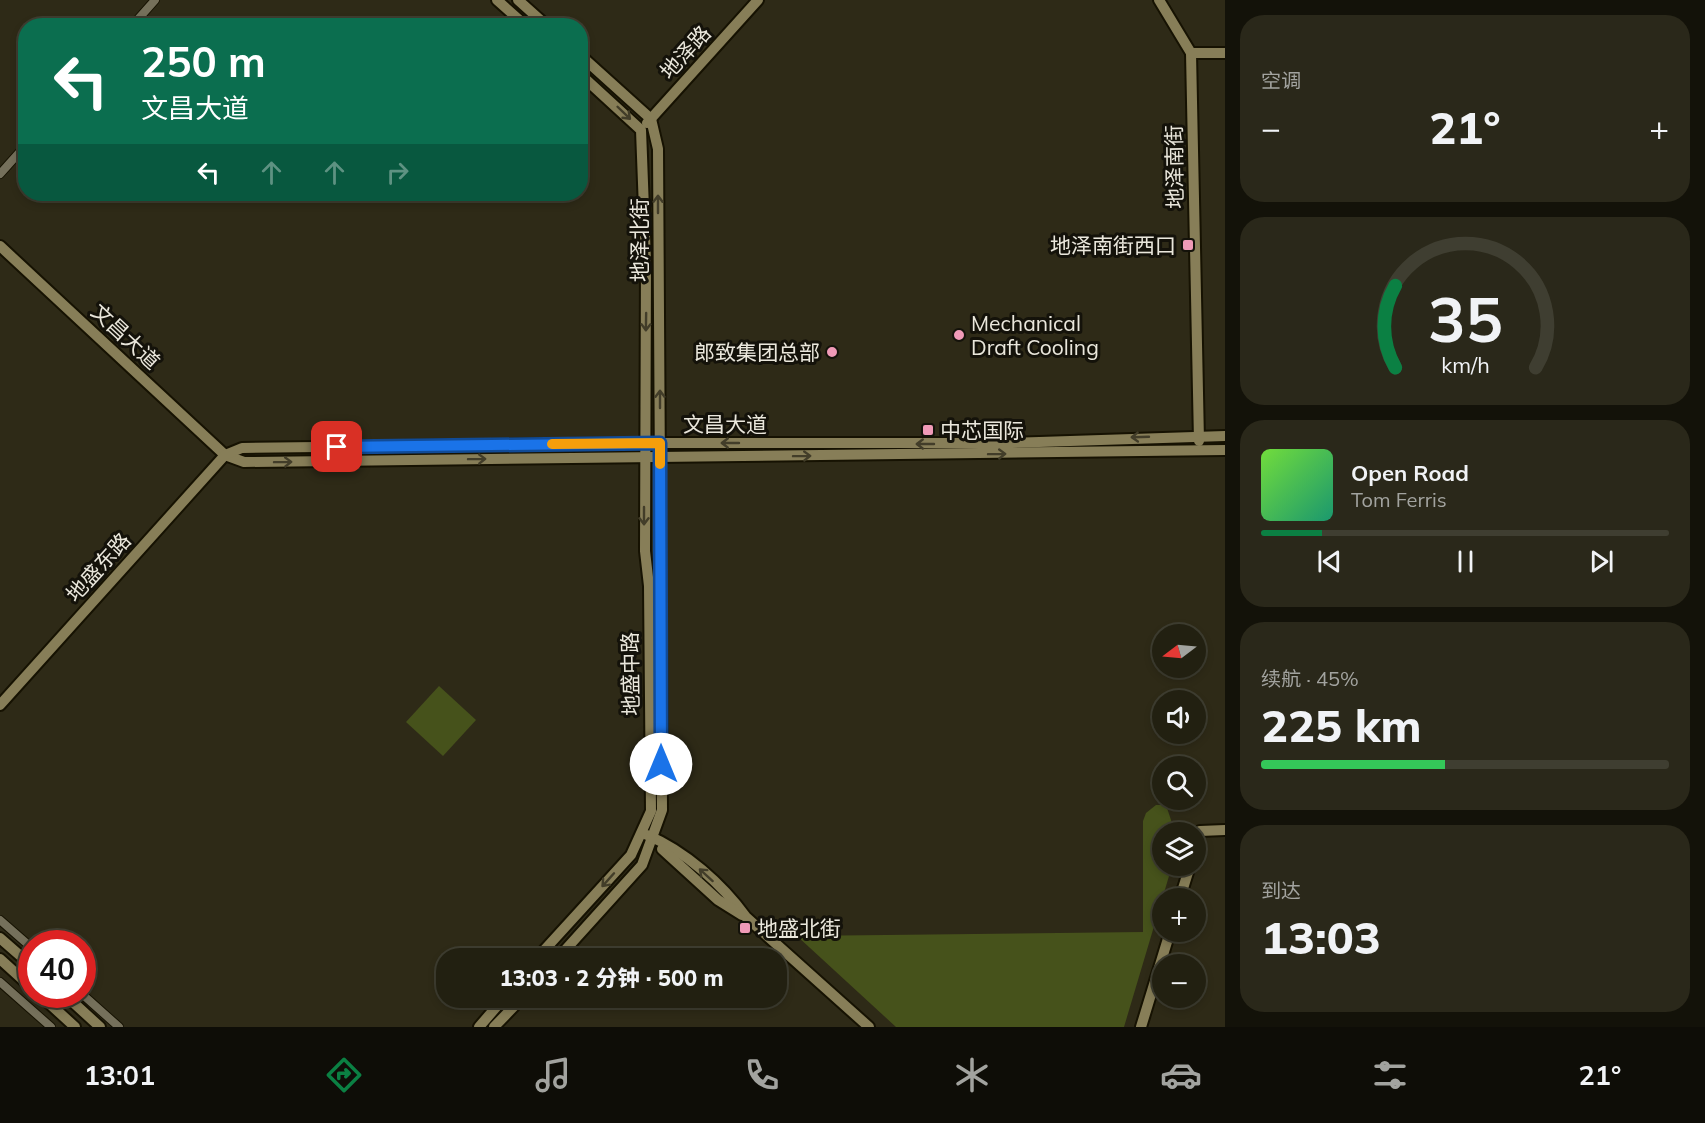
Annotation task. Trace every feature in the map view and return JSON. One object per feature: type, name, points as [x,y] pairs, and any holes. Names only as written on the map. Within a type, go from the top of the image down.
[{"type":"street","points":[[139,18],[155,0]]},
{"type":"street","points":[[497,0],[517,18]]},
{"type":"street","points":[[518,0],[538,18]]},
{"type":"street","name":"地泽路","points":[[641,130],[758,0]]},
{"type":"street","name":"地泽南街","points":[[1159,0],[1191,53],[1200,450]]},
{"type":"street","points":[[1191,53],[1225,53]]},
{"type":"street","points":[[588,62],[651,119]]},
{"type":"street","points":[[588,81],[641,130]]},
{"type":"street","name":"地泽北街","points":[[651,119],[658,149],[660,458]]},
{"type":"street","name":"地泽北街","points":[[641,130],[646,262],[645,458]]},
{"type":"street","points":[[0,174],[18,155]]},
{"type":"street","name":"文昌大道","points":[[0,246],[225,455],[244,462],[1225,450]]},
{"type":"street","name":"文昌大道","points":[[225,455],[242,448],[645,443],[1012,443],[1225,436]]},
{"type":"street","name":"地盛东路","points":[[0,705],[225,455]]},
{"type":"street","name":"地盛中路","points":[[546,948],[631,855],[651,811],[645,458]]},
{"type":"street","name":"地盛中路","points":[[567,948],[642,865],[662,810],[660,458]]},
{"type":"street","points":[[1206,831],[1225,830]]},
{"type":"street","points":[[641,833],[652,838],[718,900],[746,917],[869,1027]]},
{"type":"street","points":[[0,920],[18,936]]},
{"type":"street","points":[[0,938],[18,954]]},
{"type":"street","points":[[1140,1027],[1167,942]]},
{"type":"street","points":[[0,959],[18,975]]},
{"type":"street","points":[[0,982],[51,1027]]},
{"type":"street","points":[[96,1006],[119,1027]]},
{"type":"street","points":[[54,1008],[75,1027]]},
{"type":"street","points":[[79,1008],[100,1027]]},
{"type":"street","points":[[479,1027],[495,1008]]},
{"type":"street","points":[[494,1027],[512,1008]]},
{"type":"green space","points":[[439,686],[476,720],[443,756],[406,722]]},
{"type":"green space","points":[[1152,808],[1168,810],[1172,822],[1152,822],[1152,876],[1169,876],[1165,888],[1152,888],[1152,933],[1124,1027],[896,1027],[797,936],[1143,932],[1143,821],[1146,813]]},
{"type":"slow traffic","points":[[552,444],[660,443],[660,464]]},
{"type":"place","name":"地泽南街西口","points":[[1188,245]]},
{"type":"place","name":"Mechanical Draft Cooling","points":[[959,335]]},
{"type":"place","name":"郎致集团总部","points":[[832,352]]},
{"type":"place","name":"中芯国际","points":[[928,430]]},
{"type":"place","name":"地盛北街","points":[[745,928]]},
{"type":"route","points":[[337,447],[660,443],[661,764]]}]
